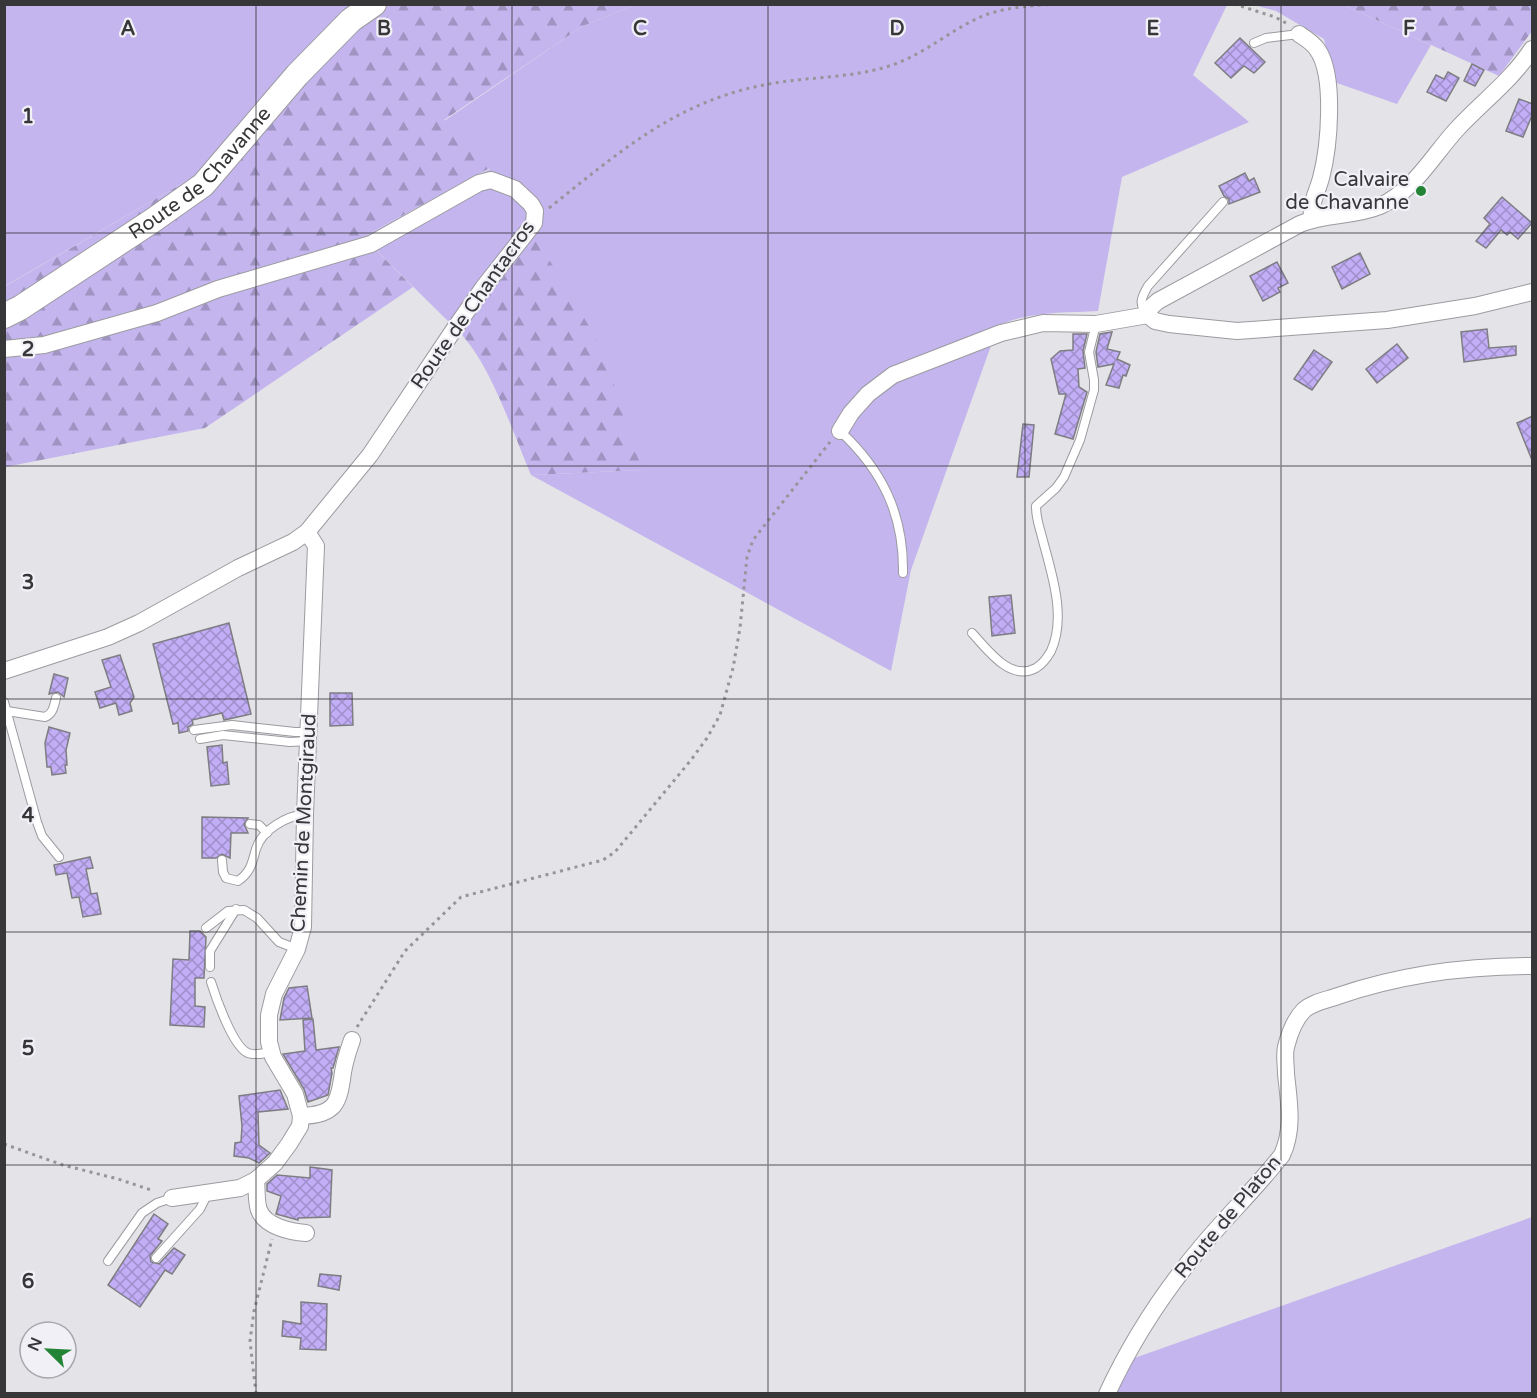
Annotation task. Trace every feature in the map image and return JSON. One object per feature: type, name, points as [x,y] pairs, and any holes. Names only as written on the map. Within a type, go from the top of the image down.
[{"type":"main road","name":"Route de Chavanne","points":[[4,316],[20,309],[203,185],[297,75],[351,20],[374,4]]},
{"type":"street","points":[[1299,34],[1318,51],[1327,77],[1329,111],[1326,155],[1313,199],[1312,219]]},
{"type":"street","points":[[1148,315],[1150,308],[1158,301],[1261,244],[1312,219],[1358,213],[1379,206],[1401,194],[1458,127],[1504,83],[1533,49]]},
{"type":"street","name":"Route de Chantacros","points":[[4,349],[44,345],[157,313],[218,289],[371,244],[485,181],[500,181],[515,189],[535,211],[534,223],[472,304],[383,437],[307,532],[293,542],[238,568],[139,623],[76,648],[4,671]]},
{"type":"street","points":[[1148,315],[1155,321],[1169,324],[1237,331],[1388,320],[1475,306],[1533,292]]},
{"type":"street","points":[[840,431],[851,413],[868,394],[893,375],[1000,333],[1043,323],[1096,324],[1148,315]]},
{"type":"street","name":"Chemin de Montgiraud","points":[[301,1116],[296,1094],[273,1058],[269,1042],[269,1015],[274,994],[297,949],[303,927],[305,814],[316,546],[307,532]]},
{"type":"street","name":"Route de Platon","points":[[1107,1394],[1140,1331],[1172,1284],[1201,1247],[1282,1155],[1290,1128],[1286,1048],[1291,1032],[1304,1010],[1359,989],[1444,970],[1533,966]]},
{"type":"street","points":[[172,1198],[207,1195],[240,1188],[256,1180],[289,1144],[300,1126],[301,1116],[313,1116],[326,1112],[338,1101],[346,1056],[352,1040]]},
{"type":"street","points":[[256,1180],[259,1210],[263,1216],[278,1226],[306,1233]]},
{"type":"lane","points":[[1254,43],[1266,38],[1299,34]]},
{"type":"lane","points":[[1148,315],[1142,309],[1141,303],[1148,286],[1223,202]]},
{"type":"lane","points":[[972,633],[994,656],[1014,671],[1024,672],[1042,664],[1055,641],[1058,624],[1057,608],[1047,558],[1036,520],[1036,506],[1056,488],[1064,477],[1080,440],[1094,390],[1089,352],[1096,324]]},
{"type":"lane","points":[[840,431],[875,469],[884,487],[900,532],[903,573]]},
{"type":"lane","points":[[56,698],[50,715],[45,717],[6,707],[37,822],[42,836],[59,857]]},
{"type":"lane","points":[[194,730],[232,725],[295,732],[309,736]]},
{"type":"lane","points":[[200,739],[223,735],[290,742],[309,736]]},
{"type":"lane","points":[[222,860],[226,879],[238,881],[249,872],[256,848],[267,833],[292,816],[305,814]]},
{"type":"lane","points":[[250,824],[259,825],[267,833]]},
{"type":"lane","points":[[206,928],[221,915],[236,909],[250,913],[279,942],[297,949]]},
{"type":"lane","points":[[210,968],[210,951],[236,909]]},
{"type":"lane","points":[[211,982],[216,999],[243,1050],[253,1054],[272,1052]]},
{"type":"lane","points":[[156,1258],[200,1209],[207,1195]]},
{"type":"lane","points":[[108,1261],[142,1213],[157,1203],[172,1198]]},
{"type":"path","points":[[535,211],[548,209],[652,129],[683,112],[717,98],[763,85],[866,71],[894,64],[987,15],[1014,8],[1064,4]]},
{"type":"path","points":[[1234,4],[1275,16],[1299,34]]},
{"type":"path","points":[[352,1040],[359,1021],[405,951],[460,897],[603,860],[615,852],[691,760],[720,715],[727,694],[740,628],[747,557],[753,540],[840,431]]},
{"type":"path","points":[[4,1144],[63,1166],[118,1179],[172,1198]]},
{"type":"path","points":[[256,1394],[250,1341],[254,1311],[278,1226]]},
{"type":"green space","points":[[5,5],[354,5],[195,176],[5,286]]},
{"type":"green space","points":[[354,5],[635,5],[583,26],[444,120],[490,168],[363,237],[413,287],[205,428],[5,467],[4,287],[195,176]]},
{"type":"green space","points":[[635,5],[1227,5],[1193,75],[1249,122],[1122,177],[1098,311],[1034,315],[998,326],[911,570],[891,671],[531,475],[642,470],[535,237],[460,333],[363,237],[490,169],[444,121],[583,26]]},
{"type":"green space","points":[[1254,5],[1346,5],[1431,45],[1397,104],[1334,82],[1324,39],[1276,11]]},
{"type":"green space","points":[[1346,5],[1532,5],[1532,31],[1499,76]]},
{"type":"green space","points":[[535,236],[602,348],[642,470],[531,475],[509,420],[482,363],[460,333]]},
{"type":"green space","points":[[1532,1217],[1532,1393],[1108,1394],[1112,1366]]},
{"type":"building","points":[[1240,38],[1265,62],[1254,73],[1244,66],[1231,78],[1215,63]]},
{"type":"building","points":[[1472,64],[1484,70],[1475,86],[1464,81]]},
{"type":"building","points":[[1448,72],[1459,78],[1446,101],[1427,92],[1436,75],[1444,79]]},
{"type":"building","points":[[1519,99],[1533,104],[1533,113],[1523,137],[1506,131]]},
{"type":"building","points":[[1245,173],[1249,181],[1254,178],[1260,192],[1229,204],[1229,199],[1224,196],[1219,186]]},
{"type":"building","points":[[1502,197],[1532,223],[1518,239],[1510,232],[1507,235],[1501,230],[1486,248],[1476,241],[1490,224],[1484,218]]},
{"type":"building","points":[[1360,253],[1370,274],[1342,289],[1332,267]]},
{"type":"building","points":[[1277,262],[1288,283],[1278,288],[1280,292],[1263,301],[1250,276]]},
{"type":"building","points":[[1487,329],[1489,348],[1516,346],[1516,355],[1464,362],[1461,332]]},
{"type":"building","points":[[1112,332],[1107,349],[1120,352],[1117,359],[1130,365],[1126,376],[1123,375],[1119,388],[1106,385],[1114,364],[1098,367],[1096,352],[1100,334]]},
{"type":"building","points":[[1073,334],[1087,334],[1083,351],[1085,368],[1078,369],[1079,387],[1087,392],[1073,439],[1055,434],[1066,394],[1059,394],[1051,359],[1060,351],[1073,350]]},
{"type":"building","points":[[1397,344],[1408,358],[1377,383],[1366,369]]},
{"type":"building","points":[[1314,350],[1332,362],[1312,390],[1294,379]]},
{"type":"building","points":[[1533,416],[1533,460],[1532,460],[1517,423]]},
{"type":"building","points":[[1023,424],[1034,425],[1029,477],[1017,477]]},
{"type":"building","points":[[1011,595],[1015,633],[992,636],[989,597]]},
{"type":"building","points":[[229,623],[251,714],[224,720],[222,713],[192,720],[193,724],[188,727],[188,731],[179,733],[178,723],[173,724],[153,644]]},
{"type":"building","points":[[120,655],[134,697],[130,703],[132,711],[119,715],[116,703],[100,708],[95,692],[111,687],[102,660]]},
{"type":"building","points":[[54,674],[68,678],[64,697],[58,692],[49,694]]},
{"type":"building","points":[[330,693],[352,693],[353,725],[330,726]]},
{"type":"building","points":[[49,727],[70,733],[66,750],[66,773],[52,775],[51,767],[47,767],[45,743]]},
{"type":"building","points":[[222,745],[223,763],[227,762],[229,784],[211,786],[207,747]]},
{"type":"building","points":[[202,817],[248,818],[244,824],[248,833],[231,833],[230,858],[222,854],[216,858],[202,858]]},
{"type":"building","points":[[90,857],[93,868],[86,869],[91,894],[97,893],[101,914],[83,917],[79,897],[72,898],[67,873],[56,875],[54,865]]},
{"type":"building","points":[[190,931],[200,931],[206,937],[204,978],[195,978],[195,1006],[205,1007],[204,1027],[170,1025],[173,959],[189,960]]},
{"type":"building","points":[[307,986],[312,1018],[280,1020],[284,998],[289,988]]},
{"type":"building","points":[[313,1019],[316,1050],[339,1047],[333,1068],[331,1068],[328,1095],[308,1102],[304,1089],[283,1054],[305,1051],[303,1020]]},
{"type":"building","points":[[280,1090],[288,1109],[258,1112],[259,1145],[270,1153],[259,1163],[249,1158],[234,1156],[235,1143],[241,1142],[239,1096]]},
{"type":"building","points":[[310,1167],[332,1170],[330,1217],[298,1218],[298,1220],[276,1214],[281,1196],[267,1191],[267,1184],[277,1175],[310,1178]]},
{"type":"building","points":[[154,1214],[168,1224],[158,1239],[162,1241],[150,1256],[151,1262],[159,1264],[174,1248],[185,1255],[172,1274],[165,1270],[140,1307],[108,1285]]},
{"type":"building","points":[[320,1274],[341,1276],[339,1290],[318,1286]]},
{"type":"building","points":[[301,1302],[327,1304],[326,1350],[300,1349],[301,1338],[282,1336],[283,1321],[301,1324]]},
{"type":"place","name":"Calvaire de Chavanne","points":[[1421,191]]}]
